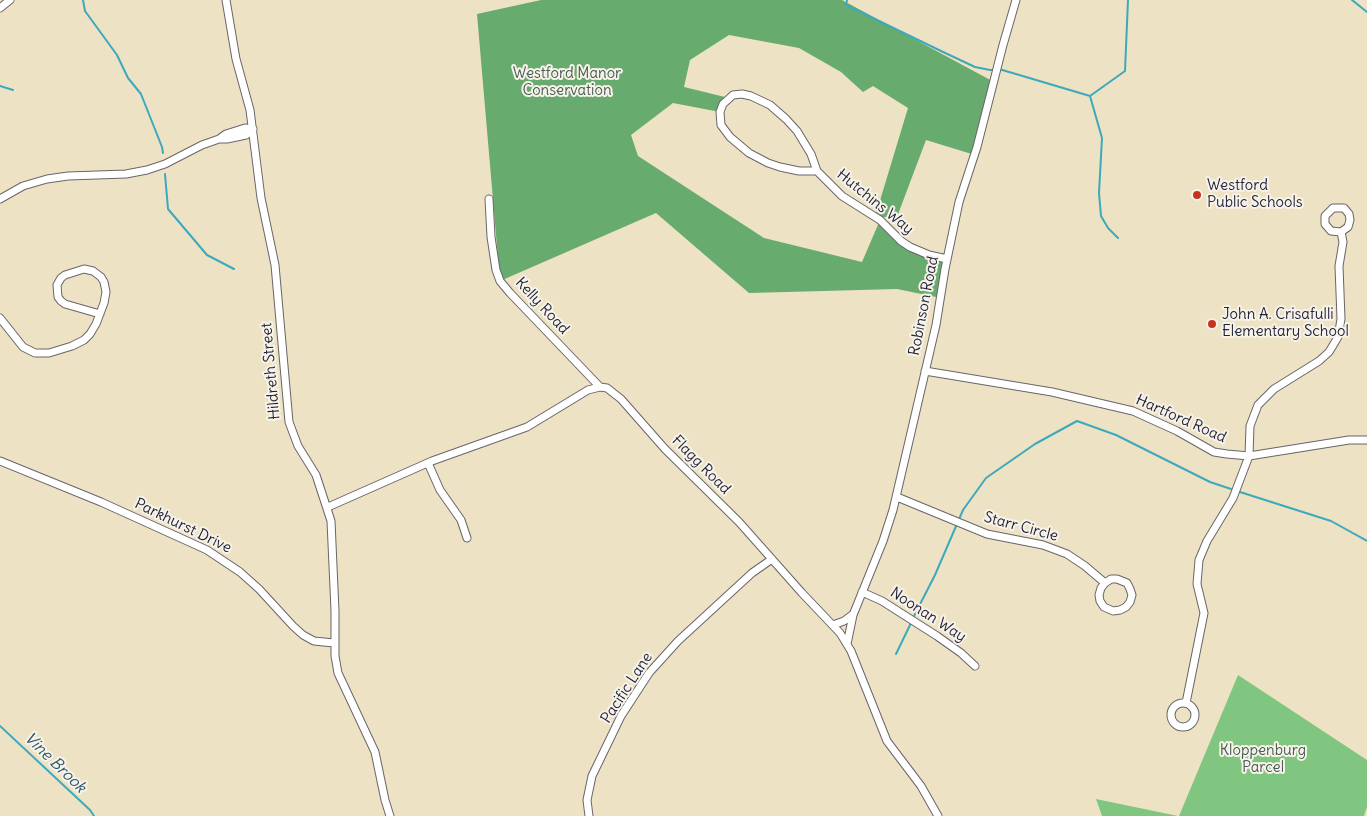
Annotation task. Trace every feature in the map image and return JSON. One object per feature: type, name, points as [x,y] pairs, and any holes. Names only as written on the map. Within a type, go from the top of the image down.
[{"type":"street","points":[[0,8],[10,0]]},
{"type":"street","name":"Hildreth Street","points":[[226,0],[236,59],[250,110],[261,198],[279,291],[289,422],[298,446],[316,475],[328,507],[333,540],[334,643],[338,673],[375,752],[390,816]]},
{"type":"street","name":"Robinson Road","points":[[847,644],[853,615],[889,524],[897,497],[936,325],[959,202],[979,139],[1016,0]]},
{"type":"street","name":"Hutchins Way","points":[[817,172],[780,167],[749,153],[730,137],[721,125],[720,112],[723,104],[729,98],[742,94],[770,105],[786,119],[802,138],[817,172],[842,196],[880,220],[905,244],[924,254],[947,259]]},
{"type":"street","points":[[0,199],[23,186],[47,179],[114,175],[142,171],[165,164],[226,134],[245,128],[253,129]]},
{"type":"street","name":"Kelly Road","points":[[489,199],[491,237],[496,270],[500,281],[600,387]]},
{"type":"street","points":[[1186,703],[1204,613],[1197,584],[1198,560],[1233,498],[1249,456],[1250,426],[1258,405],[1274,389],[1320,361],[1329,352],[1338,337],[1341,319],[1339,266],[1343,242],[1341,232]]},
{"type":"street","points":[[0,318],[23,347],[35,353],[41,354],[72,346],[84,340],[93,331],[100,314],[106,292],[104,282],[99,274],[90,270],[80,269],[59,280],[56,291],[61,301],[100,314]]},
{"type":"street","name":"Hartford Road","points":[[925,371],[1029,388],[1115,406],[1146,416],[1214,452],[1249,456],[1348,440],[1367,440]]},
{"type":"street","points":[[328,507],[428,462],[521,429],[588,390],[600,387]]},
{"type":"street","name":"Flagg Road","points":[[600,387],[607,388],[621,399],[664,449],[739,522],[833,625],[847,644],[887,741],[920,786],[938,816]]},
{"type":"street","name":"Parkhurst Drive","points":[[0,461],[108,505],[207,550],[240,572],[303,635],[314,641],[334,643]]},
{"type":"street","points":[[428,462],[440,490],[460,520],[467,538]]},
{"type":"street","name":"Starr Circle","points":[[897,497],[987,534],[1052,548],[1085,566],[1105,583]]},
{"type":"street","name":"Pacific Lane","points":[[589,816],[587,800],[592,776],[621,716],[650,673],[678,641],[752,573],[772,559]]},
{"type":"street","points":[[1111,579],[1117,579],[1124,581],[1129,586],[1132,595],[1126,607],[1113,611],[1107,609],[1102,604],[1100,591],[1105,583],[1111,579]]},
{"type":"street","name":"Noonan Way","points":[[862,592],[882,601],[909,618],[961,653],[975,666]]},
{"type":"street","points":[[833,625],[853,615]]},
{"type":"green space","name":"Westford Manor Conservation","points":[[541,0],[842,0],[994,82],[975,155],[926,140],[897,217],[875,217],[908,108],[873,86],[863,92],[841,72],[799,48],[729,35],[690,60],[684,87],[729,98],[720,112],[673,103],[631,135],[638,156],[764,238],[862,262],[880,220],[915,249],[947,259],[941,298],[897,289],[749,293],[656,213],[500,281],[477,14]]},
{"type":"green space","name":"Kloppenburg Parcel","points":[[1238,675],[1367,760],[1367,807],[1364,816],[1179,816]]},
{"type":"green space","points":[[1096,799],[1178,816],[1102,816]]},
{"type":"waterway","points":[[83,0],[85,11],[117,55],[128,78],[141,94],[163,153]]},
{"type":"waterway","points":[[847,0],[846,5],[941,51],[975,67],[994,70]]},
{"type":"waterway","points":[[999,69],[1090,96],[1125,71],[1128,0]]},
{"type":"waterway","points":[[1352,0],[1367,12]]},
{"type":"waterway","points":[[0,86],[13,90]]},
{"type":"waterway","points":[[1090,96],[1102,138],[1099,193],[1101,216],[1108,228],[1118,238]]},
{"type":"waterway","points":[[165,174],[168,209],[207,255],[234,269]]},
{"type":"waterway","points":[[913,618],[935,575],[963,510],[986,478],[1035,444],[1077,421],[1116,435],[1210,482],[1231,489]]},
{"type":"waterway","points":[[1240,492],[1331,521],[1367,541]]},
{"type":"waterway","points":[[896,654],[911,623]]},
{"type":"waterway","name":"Vine Brook","points":[[0,726],[90,810],[94,816]]},
{"type":"place","name":"Westford Public Schools","points":[[1197,195]]},
{"type":"place","name":"John A. Crisafulli Elementary School","points":[[1212,324]]}]
